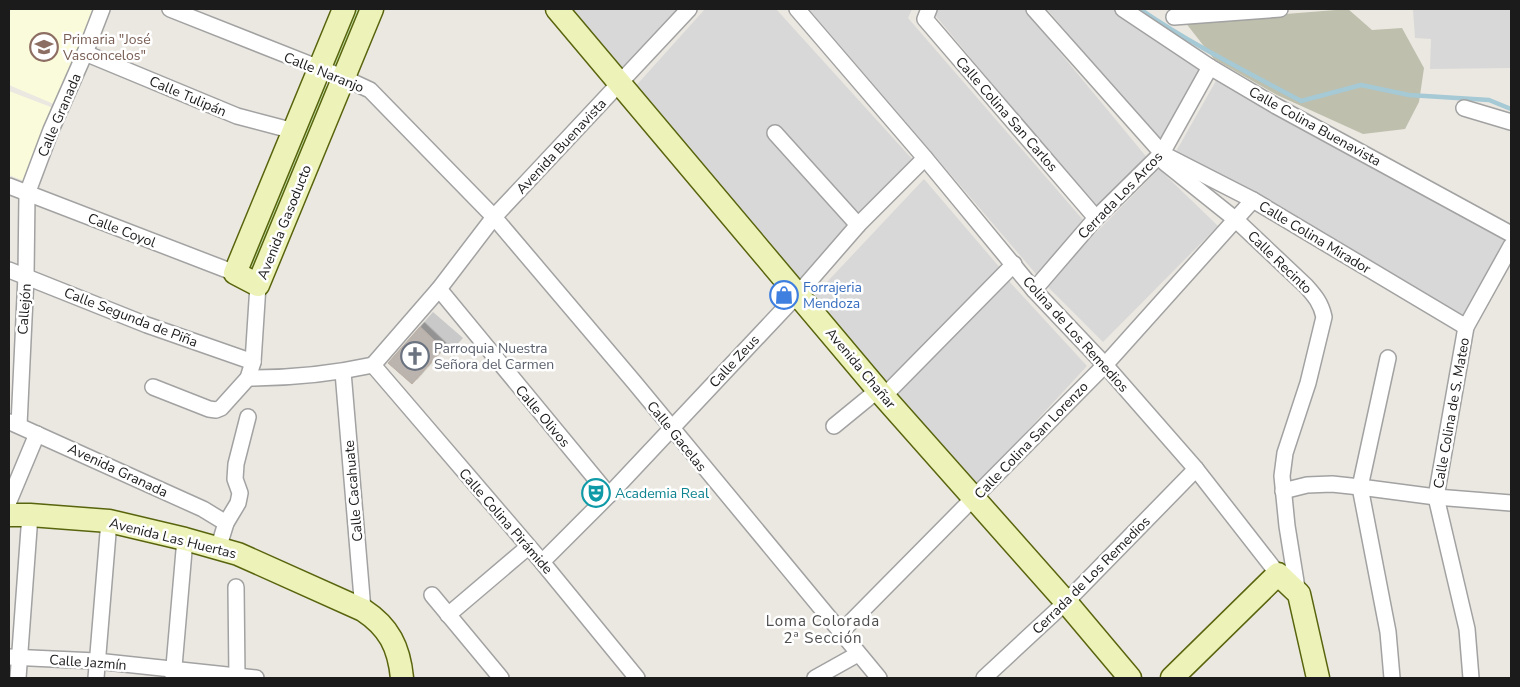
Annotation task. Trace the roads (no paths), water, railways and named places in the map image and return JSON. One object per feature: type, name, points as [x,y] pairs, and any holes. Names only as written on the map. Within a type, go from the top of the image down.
[{"type":"street","name":"Calle Granada","points":[[27,194],[51,130],[102,9]]},
{"type":"street","name":"Calle Naranjo","points":[[170,9],[370,90],[494,217]]},
{"type":"street","name":"Avenida Gasoducto","points":[[344,9],[235,273],[258,286],[372,9]]},
{"type":"street","name":"Avenida Chañar","points":[[557,9],[881,393],[1066,602],[1130,678]]},
{"type":"street","name":"Avenida Buenavista","points":[[373,365],[439,290],[494,217],[688,9]]},
{"type":"street","name":"Colina de Los Remedios","points":[[797,9],[925,158],[1034,290],[1104,364],[1196,469],[1278,574],[1298,594]]},
{"type":"street","name":"Calle Colina San Carlos","points":[[929,9],[925,19],[1096,218]]},
{"type":"street","name":"Calle Recinto","points":[[1034,9],[1162,153],[1165,163],[1235,219],[1316,296],[1321,306],[1324,317],[1308,383],[1285,453],[1282,476],[1298,594]]},
{"type":"street","name":"Calle Colina Buenavista","points":[[1123,9],[1210,67],[1276,106],[1511,234]]},
{"type":"street","points":[[1174,17],[1280,9]]},
{"type":"street","name":"Calle Tulipán","points":[[85,53],[237,116],[294,131]]},
{"type":"street","name":"Cerrada Los Arcos","points":[[1034,290],[1096,218],[1162,153],[1210,67]]},
{"type":"street","points":[[1464,108],[1511,122]]},
{"type":"street","points":[[775,133],[858,225]]},
{"type":"street","name":"Calle Colina Mirador","points":[[1162,153],[1252,200],[1466,327]]},
{"type":"street","name":"Calle Zeus","points":[[542,562],[609,496],[798,294],[858,225],[925,158]]},
{"type":"street","name":"Calle Coyol","points":[[9,186],[235,273]]},
{"type":"street","name":"Callejón","points":[[14,423],[15,365],[26,276],[27,194]]},
{"type":"street","name":"Calle Colina San Lorenzo","points":[[840,632],[1104,364],[1252,200]]},
{"type":"street","name":"Calle Gacelas","points":[[494,217],[634,382],[878,678]]},
{"type":"street","name":"Calle Colina de S. Mateo","points":[[1471,678],[1467,629],[1436,497],[1466,327],[1511,246]]},
{"type":"street","points":[[834,426],[881,393],[1014,264]]},
{"type":"street","name":"Calle Segunda de Piña","points":[[9,270],[147,325],[253,362]]},
{"type":"street","points":[[153,387],[216,410],[221,408],[248,378],[253,362],[258,286]]},
{"type":"street","name":"Calle Olivos","points":[[439,290],[609,496]]},
{"type":"street","points":[[1388,358],[1360,486],[1388,632],[1392,678]]},
{"type":"street","points":[[248,378],[273,378],[343,372],[373,365]]},
{"type":"street","name":"Calle Colina Pirámide","points":[[373,365],[542,562],[637,678]]},
{"type":"street","name":"Calle Cacahuate","points":[[343,372],[363,610]]},
{"type":"street","points":[[218,549],[226,523],[238,503],[240,493],[235,479],[236,464],[248,417]]},
{"type":"street","name":"Avenida Granada","points":[[14,423],[203,509],[226,523]]},
{"type":"street","points":[[9,501],[37,434]]},
{"type":"street","name":"Cerrada de Los Remedios","points":[[984,678],[1066,602],[1196,469]]},
{"type":"street","points":[[1283,491],[1307,485],[1360,486],[1436,497],[1511,503]]},
{"type":"street","points":[[18,678],[14,657],[19,515]]},
{"type":"street","name":"Avenida Las Huertas","points":[[19,515],[109,521],[238,554],[363,610],[376,618],[393,641],[398,654],[402,678]]},
{"type":"street","points":[[96,678],[109,521]]},
{"type":"street","points":[[173,674],[185,539]]},
{"type":"street","points":[[448,615],[528,547]]},
{"type":"street","points":[[1172,678],[1278,574]]},
{"type":"street","points":[[236,587],[237,678]]},
{"type":"street","points":[[432,594],[501,678]]},
{"type":"street","points":[[1298,594],[1318,678]]},
{"type":"street","points":[[815,678],[858,654]]},
{"type":"street","name":"Calle Jazmín","points":[[14,657],[96,661],[173,674],[256,678]]},
{"type":"waterway","points":[[1140,9],[1199,46],[1301,101],[1361,85],[1409,95],[1489,100],[1511,109]]},
{"type":"place","name":"Primaria \"José Vasconcelos\"","points":[[44,47]]},
{"type":"place","name":"Forrajeria Mendoza","points":[[784,295]]},
{"type":"place","name":"Parroquia Nuestra Señora del Carmen","points":[[415,356]]},
{"type":"place","name":"Academia Real","points":[[596,493]]},
{"type":"district","name":"Loma Colorada 2ª Sección","points":[[823,630]]}]
